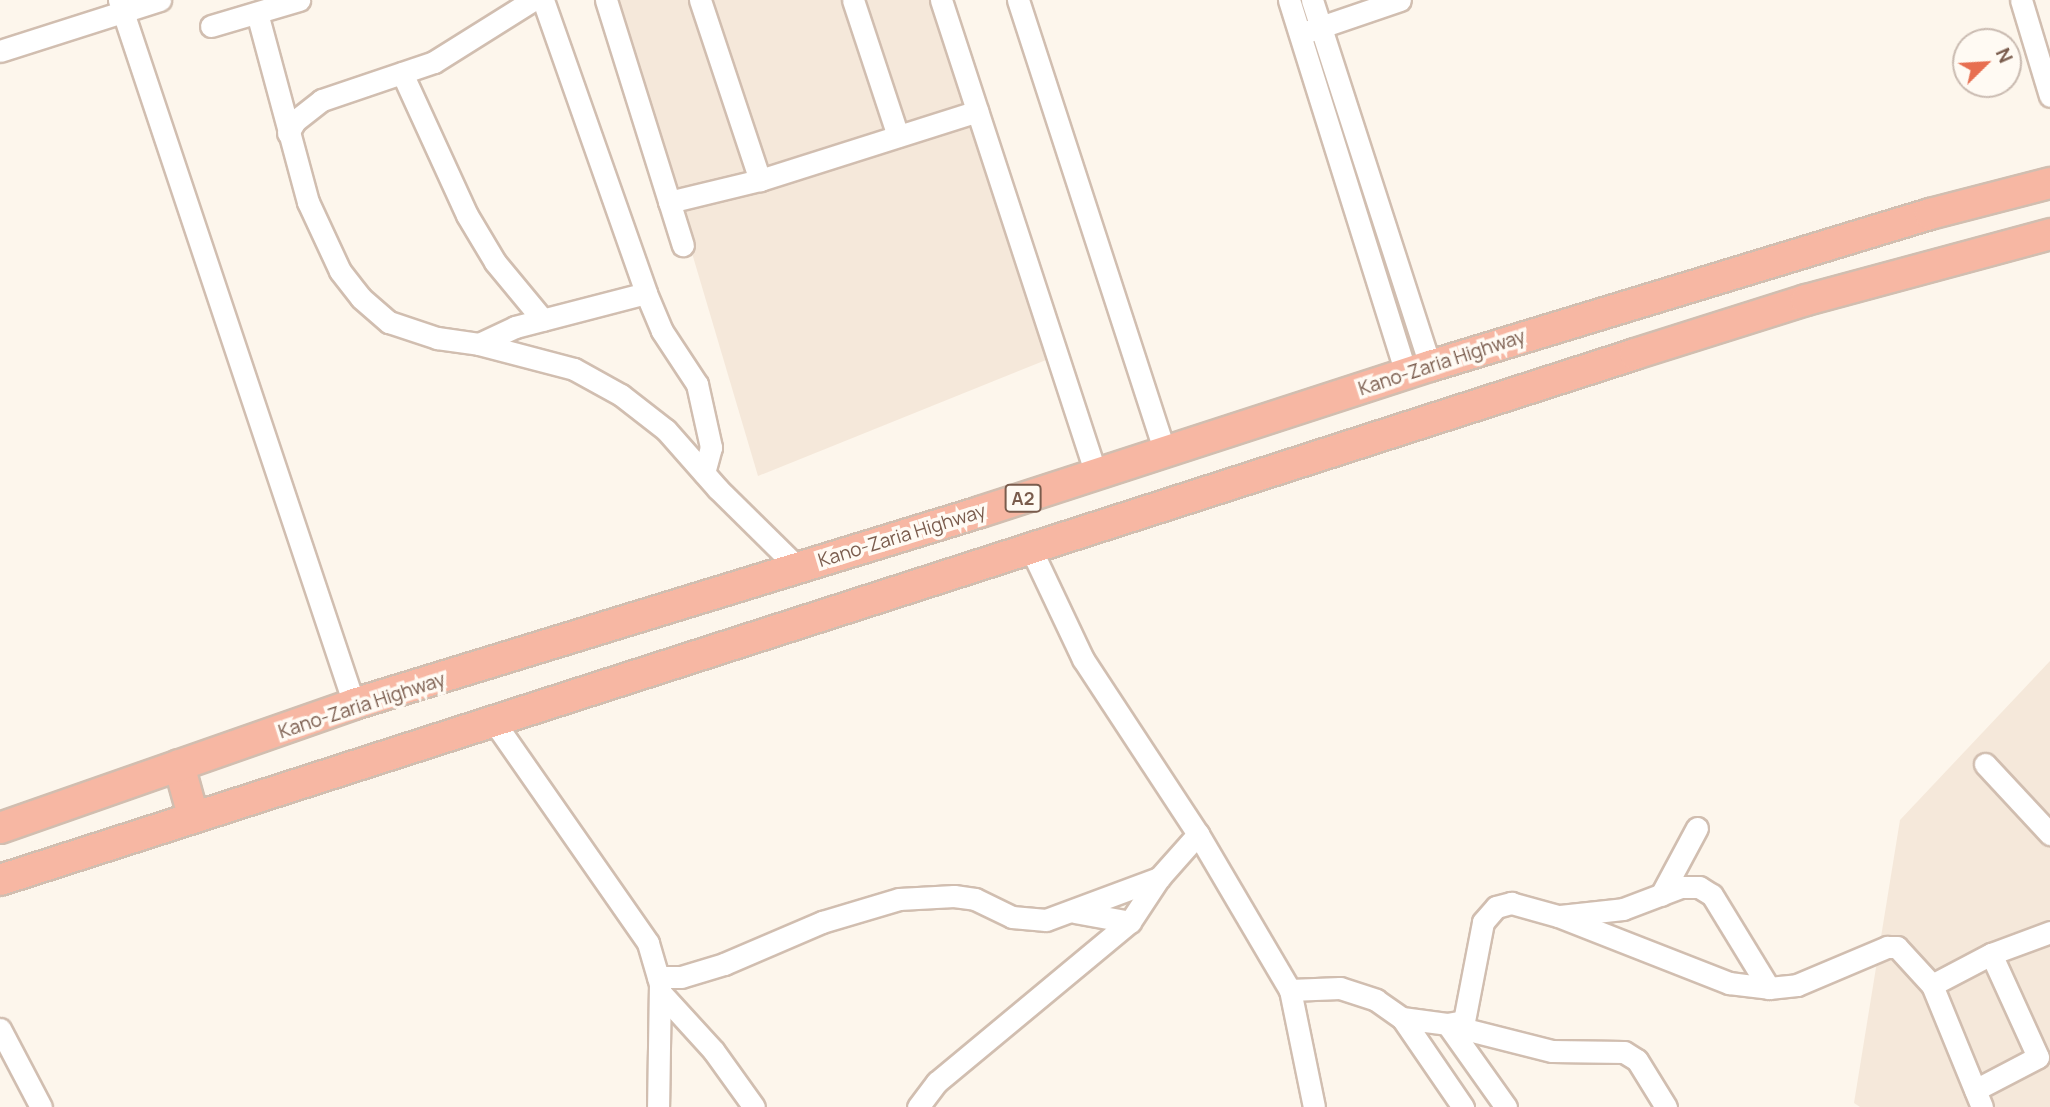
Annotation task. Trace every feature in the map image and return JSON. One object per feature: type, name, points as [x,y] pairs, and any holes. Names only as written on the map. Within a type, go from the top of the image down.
[{"type":"highway","name":"Kano-Zaria Highway","points":[[0,828],[354,704],[1096,475],[1418,370],[1930,214],[2050,183]]},
{"type":"highway","points":[[0,880],[492,719],[1806,300],[2050,234]]},
{"type":"highway","points":[[179,765],[194,816]]},
{"type":"street","points":[[0,51],[123,6],[160,0]]},
{"type":"street","points":[[211,26],[299,0]]},
{"type":"street","points":[[288,133],[295,121],[322,100],[434,62],[533,0]]},
{"type":"street","points":[[543,0],[646,293],[662,331],[697,384],[711,447],[704,473]]},
{"type":"street","points":[[606,0],[684,245]]},
{"type":"street","points":[[699,0],[760,180]]},
{"type":"street","points":[[853,0],[898,136]]},
{"type":"street","points":[[941,0],[1096,475]]},
{"type":"street","points":[[1017,0],[1165,453]]},
{"type":"street","points":[[1289,0],[1418,370]]},
{"type":"street","points":[[1312,0],[1418,370]]},
{"type":"street","points":[[1300,33],[1400,0]]},
{"type":"street","points":[[2021,0],[2050,96]]},
{"type":"street","points":[[123,6],[354,704]]},
{"type":"street","points":[[257,13],[308,202],[340,271],[361,298],[390,322],[437,338],[479,344],[573,369],[621,395],[666,430],[704,473],[798,568]]},
{"type":"street","points":[[402,73],[467,215],[495,262],[543,320]]},
{"type":"street","points":[[669,202],[760,180],[977,111]]},
{"type":"street","points":[[479,344],[543,320],[646,293]]},
{"type":"street","points":[[1030,547],[1083,659],[1198,834],[1290,990],[1314,1107]]},
{"type":"street","points":[[492,719],[639,928],[659,985],[658,1107]]},
{"type":"street","points":[[1985,764],[2050,834]]},
{"type":"street","points":[[1661,895],[1697,828]]},
{"type":"street","points":[[918,1107],[937,1082],[1130,922],[1159,878],[1198,834]]},
{"type":"street","points":[[659,985],[724,964],[822,922],[899,899],[935,894],[975,899],[1029,921],[1075,912],[1159,878]]},
{"type":"street","points":[[1558,916],[1623,909],[1681,887],[1706,890],[1769,988]]},
{"type":"street","points":[[1447,1024],[1464,1021],[1483,922],[1496,907],[1511,903],[1558,916],[1729,983],[1769,988],[1797,985],[1887,947],[1906,952],[1931,985],[1978,1099],[2044,1054],[1991,954]]},
{"type":"street","points":[[1075,912],[1130,922]]},
{"type":"street","points":[[1931,985],[1991,954],[2050,932]]},
{"type":"street","points":[[659,985],[713,1050],[754,1107]]},
{"type":"street","points":[[1290,990],[1340,988],[1376,1000],[1402,1018],[1463,1107]]},
{"type":"street","points":[[1402,1018],[1447,1024],[1552,1051],[1624,1052],[1637,1060],[1666,1107]]},
{"type":"street","points":[[1447,1024],[1506,1107]]},
{"type":"street","points":[[0,1029],[41,1107]]},
{"type":"shaded area","points":[[617,0],[937,0],[1051,358],[758,476]]},
{"type":"shaded area","points":[[2050,661],[2050,1107],[1860,1107],[1854,1103],[1900,820]]}]
